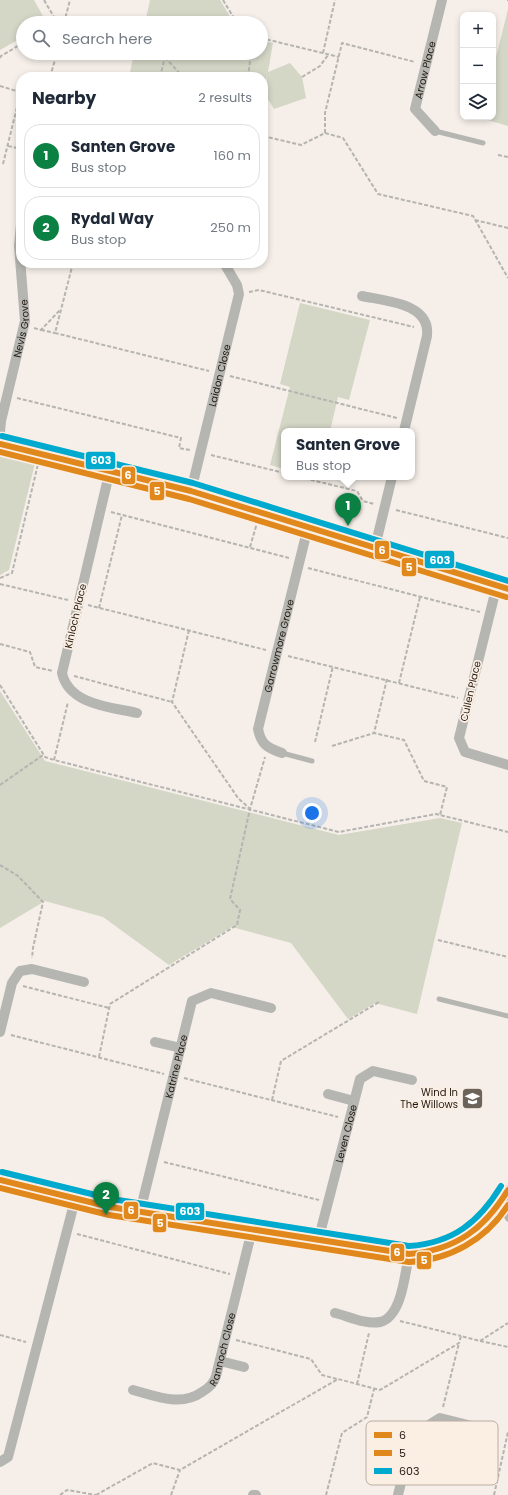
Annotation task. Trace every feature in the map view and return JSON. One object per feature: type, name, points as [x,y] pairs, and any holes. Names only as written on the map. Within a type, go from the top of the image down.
[{"type":"street","name":"Arrow Place","points":[[435,131],[415,109],[442,0]]},
{"type":"street","name":"Nevis Grove","points":[[0,432],[24,326],[20,268]]},
{"type":"street","points":[[227,268],[237,284],[238,294]]},
{"type":"street","name":"Laidon Close","points":[[191,491],[238,294]]},
{"type":"street","points":[[362,296],[414,309],[425,318],[428,330],[405,428]]},
{"type":"street","points":[[0,444],[191,491],[508,589]]},
{"type":"street","name":"Kinloch Place","points":[[62,673],[110,470]]},
{"type":"street","points":[[375,547],[391,480]]},
{"type":"street","name":"Garrowmore Grove","points":[[268,749],[260,740],[258,729],[308,527]]},
{"type":"street","name":"Cullen Place","points":[[497,585],[459,738],[465,752],[508,765]]},
{"type":"street","points":[[62,673],[65,682],[71,691],[85,700],[137,713]]},
{"type":"street","points":[[268,749],[282,753]]},
{"type":"street","points":[[0,1032],[12,983],[20,971],[32,969],[84,982]]},
{"type":"street","name":"Katrine Place","points":[[140,1212],[192,1001],[211,993],[271,1008]]},
{"type":"street","points":[[155,1042],[181,1048]]},
{"type":"street","name":"Leven Close","points":[[318,1241],[360,1079],[373,1071],[412,1080]]},
{"type":"street","points":[[328,1094],[354,1101]]},
{"type":"street","points":[[0,1180],[75,1200],[140,1212],[409,1254],[434,1251],[464,1239],[485,1222],[499,1206],[508,1190]]},
{"type":"street","points":[[0,1462],[8,1457],[75,1200]]},
{"type":"street","name":"Rannoch Close","points":[[133,1390],[174,1400],[188,1399],[199,1394],[212,1383],[220,1361],[252,1230]]},
{"type":"street","points":[[335,1313],[372,1322],[380,1322],[391,1315],[398,1304],[409,1254]]},
{"type":"street","points":[[220,1361],[244,1367]]},
{"type":"street","points":[[435,1421],[440,1418],[452,1421]]},
{"type":"street","points":[[398,1495],[400,1485]]},
{"type":"lane","name":"Arrow Place","points":[[435,131],[483,143]]},
{"type":"lane","points":[[282,753],[312,761]]},
{"type":"lane","points":[[439,999],[508,1016]]},
{"type":"lane","points":[[499,1206],[508,1212]]},
{"type":"lane","points":[[499,1206],[508,1220]]},
{"type":"path","points":[[44,0],[53,16]]},
{"type":"path","points":[[66,16],[70,0]]},
{"type":"path","points":[[223,0],[233,16]]},
{"type":"path","points":[[323,54],[335,0]]},
{"type":"path","points":[[268,40],[339,57]]},
{"type":"path","points":[[325,133],[325,113],[342,43],[427,65]]},
{"type":"path","points":[[0,58],[0,56],[16,47]]},
{"type":"path","points":[[302,77],[308,76],[320,66],[328,55]]},
{"type":"path","points":[[51,72],[54,60]]},
{"type":"path","points":[[161,72],[164,60]]},
{"type":"path","points":[[168,60],[178,72]]},
{"type":"path","points":[[248,72],[249,60]]},
{"type":"path","points":[[0,86],[16,90]]},
{"type":"path","points":[[3,164],[16,109]]},
{"type":"path","points":[[268,137],[301,145],[325,133],[343,138],[378,194],[473,216],[508,278]]},
{"type":"path","points":[[8,146],[16,148]]},
{"type":"path","points":[[498,155],[508,157]]},
{"type":"path","points":[[476,220],[508,228]]},
{"type":"path","points":[[55,333],[72,268]]},
{"type":"path","points":[[238,294],[259,290],[428,330]]},
{"type":"path","points":[[41,330],[61,309]]},
{"type":"path","points":[[24,326],[218,373],[406,421]]},
{"type":"path","points":[[7,396],[181,438],[179,448],[281,472]]},
{"type":"path","points":[[0,578],[12,573],[41,453]]},
{"type":"path","points":[[311,480],[357,491],[363,501],[508,538]]},
{"type":"path","points":[[100,510],[250,548],[420,597],[489,614]]},
{"type":"path","points":[[250,548],[260,512]]},
{"type":"path","points":[[99,608],[122,515]]},
{"type":"path","points":[[0,584],[333,666],[467,701]]},
{"type":"path","points":[[400,683],[420,597]]},
{"type":"path","points":[[172,702],[189,630]]},
{"type":"path","points":[[0,644],[30,652],[35,667],[172,702],[238,798],[250,809]]},
{"type":"path","points":[[315,742],[333,666]]},
{"type":"path","points":[[374,733],[387,680]]},
{"type":"path","points":[[0,685],[45,758],[339,832],[436,814],[508,832]]},
{"type":"path","points":[[54,760],[71,691]]},
{"type":"path","points":[[332,746],[374,733],[404,740],[424,781],[447,786],[440,815]]},
{"type":"path","points":[[99,1057],[110,1004],[237,925],[240,910],[230,899],[260,769],[268,749]]},
{"type":"path","points":[[0,785],[44,755]]},
{"type":"path","points":[[0,865],[18,876],[43,902],[32,948],[32,969]]},
{"type":"path","points":[[438,940],[508,957]]},
{"type":"path","points":[[12,983],[110,1008]]},
{"type":"path","points":[[272,1100],[281,1061],[379,1002]]},
{"type":"path","points":[[153,1159],[328,1202]]},
{"type":"path","points":[[67,1232],[240,1276]]},
{"type":"path","points":[[391,1315],[397,1320],[508,1347]]},
{"type":"path","points":[[356,1384],[372,1322]]},
{"type":"path","points":[[480,1341],[508,1323]]},
{"type":"path","points":[[0,1335],[37,1345]]},
{"type":"path","points":[[440,1418],[461,1336]]},
{"type":"path","points":[[226,1338],[311,1359],[322,1375],[380,1390],[459,1343]]},
{"type":"path","points":[[171,1495],[180,1470],[338,1379]]},
{"type":"path","points":[[326,1495],[342,1433],[367,1417],[374,1389]]},
{"type":"path","points":[[498,1477],[508,1432]]},
{"type":"path","points":[[60,1495],[68,1490],[96,1495],[153,1462],[180,1470]]},
{"type":"path","points":[[494,1495],[496,1485]]},
{"type":"path","points":[[66,1495],[68,1490]]},
{"type":"green space","points":[[0,0],[34,0],[43,16],[16,16],[16,41],[0,50]]},
{"type":"green space","points":[[150,0],[220,0],[230,16],[147,16]]},
{"type":"green space","points":[[508,9],[508,126],[488,120],[496,120],[496,57]]},
{"type":"green space","points":[[268,42],[273,43],[268,72],[130,72],[133,60],[268,60]]},
{"type":"green space","points":[[290,63],[302,77],[306,98],[274,109],[268,99],[268,72]]},
{"type":"green space","points":[[300,303],[370,320],[349,400],[338,397],[331,428],[281,428],[281,468],[270,465],[290,387],[280,384]]},
{"type":"green space","points":[[0,452],[36,459],[9,570],[0,575]]},
{"type":"green space","points":[[0,691],[45,761],[339,835],[440,818],[462,823],[417,1014],[375,1003],[348,1019],[291,943],[232,927],[169,965],[103,917],[45,901],[0,928]]},
{"type":"transit line","name":"603","points":[[2,436],[193,483],[508,581]]},
{"type":"transit line","name":"6","points":[[0,444],[191,491],[508,589]]},
{"type":"transit line","name":"5","points":[[0,452],[189,499],[506,597]]},
{"type":"transit line","name":"603","points":[[2,1172],[112,1199],[409,1246],[439,1240],[452,1235],[463,1228],[484,1210],[501,1186]]},
{"type":"transit line","name":"6","points":[[0,1180],[110,1207],[409,1254],[441,1248],[467,1235],[489,1216],[508,1190]]},
{"type":"transit line","name":"5","points":[[0,1188],[109,1215],[409,1262],[438,1257],[465,1246],[478,1238],[489,1228],[508,1205]]},
{"type":"place","name":"Santen Grove","points":[[348,526]]},
{"type":"place","name":"Wind In The Willows","points":[[473,1098]]},
{"type":"place","name":"Rydal Way","points":[[106,1215]]}]
